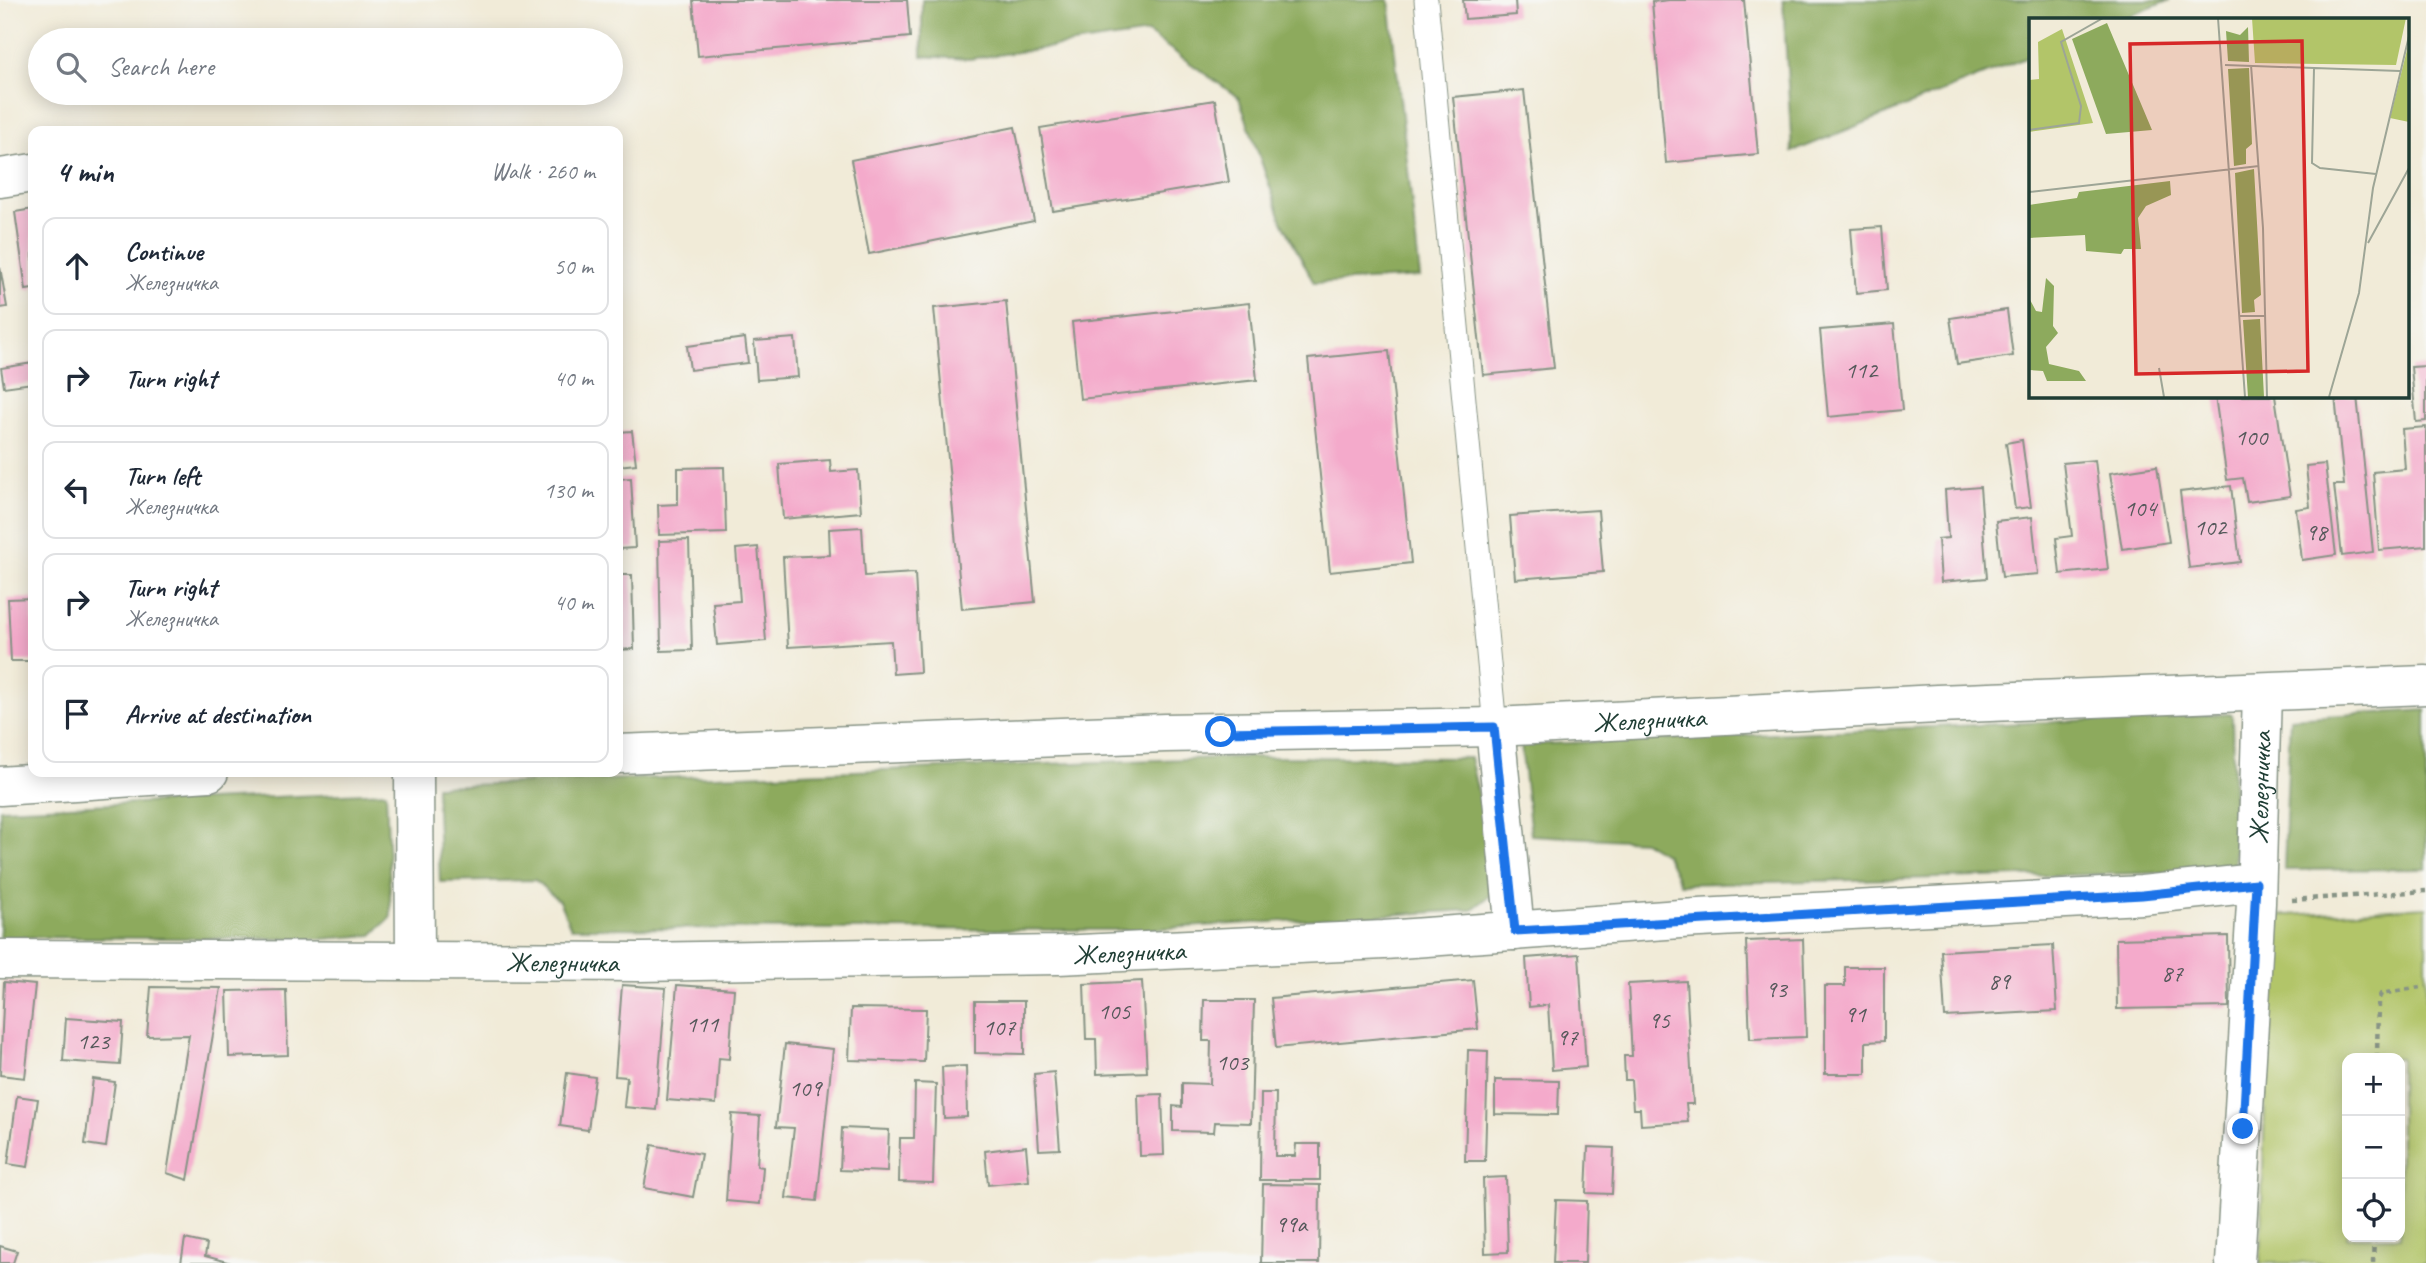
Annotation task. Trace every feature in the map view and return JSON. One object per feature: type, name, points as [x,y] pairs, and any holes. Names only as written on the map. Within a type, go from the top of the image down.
[{"type":"street","points":[[0,178],[28,174]]},
{"type":"street","name":"Железничка","points":[[623,754],[1165,733],[1494,727],[1937,704],[2426,685]]},
{"type":"street","name":"Железничка","points":[[2235,1263],[2256,893],[2262,692]]},
{"type":"street","points":[[1494,727],[1515,931]]},
{"type":"street","points":[[0,786],[134,777]]},
{"type":"street","points":[[414,777],[415,959]]},
{"type":"street","name":"Железничка","points":[[0,959],[640,962],[936,959],[1357,941],[2142,895],[2256,893]]},
{"type":"lane","points":[[1426,0],[1494,727]]},
{"type":"path","points":[[2256,893],[2426,891]]},
{"type":"path","points":[[2376,1053],[2378,1000],[2381,994],[2426,986]]},
{"type":"path","points":[[2373,1263],[2374,1242]]},
{"type":"green space","points":[[922,0],[1389,0],[1420,277],[1314,283],[1282,221],[1239,98],[1148,33],[969,59],[922,56]]},
{"type":"green space","points":[[1783,0],[2170,0],[2125,18],[2029,18],[2029,56],[1792,152]]},
{"type":"green space","points":[[2426,710],[2426,869],[2284,870],[2290,718]]},
{"type":"green space","points":[[2232,714],[2235,871],[1680,884],[1666,855],[1643,841],[1531,835],[1521,745]]},
{"type":"green space","points":[[1244,757],[1470,758],[1489,841],[1491,895],[1471,910],[1133,930],[571,928],[559,901],[535,880],[440,882],[436,786]]},
{"type":"green space","points":[[386,792],[391,917],[372,935],[323,939],[0,937],[0,809]]},
{"type":"green space","points":[[2426,907],[2426,1263],[2260,1263],[2271,916]]},
{"type":"building","points":[[693,0],[907,0],[910,37],[698,56]]},
{"type":"building","points":[[1463,0],[1515,0],[1516,15],[1465,19]]},
{"type":"building","points":[[1744,0],[1758,154],[1666,163],[1652,2]]},
{"type":"building","points":[[1524,90],[1554,368],[1483,375],[1453,97]]},
{"type":"building","points":[[1215,100],[1229,182],[1053,211],[1040,128]]},
{"type":"building","points":[[1015,127],[1034,221],[869,254],[851,160]]},
{"type":"building","points":[[28,210],[28,290],[26,290],[15,212]]},
{"type":"building","points":[[1882,227],[1887,290],[1856,293],[1851,229]]},
{"type":"building","points":[[0,267],[7,307],[0,308]]},
{"type":"building","points":[[1006,301],[1035,602],[962,609],[934,308]]},
{"type":"building","points":[[1249,303],[1257,380],[1080,399],[1072,322]]},
{"type":"building","points":[[2007,310],[2013,356],[1957,364],[1950,318]]},
{"type":"building","points":[[1894,324],[1902,410],[1828,417],[1820,330]]},
{"type":"building","points":[[745,338],[748,363],[690,370],[687,346]]},
{"type":"building","points":[[795,338],[798,377],[757,380],[754,341]]},
{"type":"building","points":[[1389,351],[1411,563],[1330,572],[1308,359]]},
{"type":"building","points":[[28,364],[28,384],[4,387],[1,368]]},
{"type":"building","points":[[2426,366],[2426,421],[2416,422],[2411,367]]},
{"type":"building","points":[[2215,397],[2275,397],[2290,496],[2247,502],[2243,478],[2227,480]]},
{"type":"building","points":[[2335,397],[2357,397],[2373,552],[2342,556],[2334,485],[2344,485]]},
{"type":"building","points":[[2426,427],[2426,546],[2379,550],[2373,472],[2405,469],[2402,429]]},
{"type":"building","points":[[632,431],[636,464],[623,465],[623,432]]},
{"type":"building","points":[[2022,440],[2031,507],[2015,509],[2006,443]]},
{"type":"building","points":[[830,460],[831,472],[858,470],[861,512],[783,519],[779,464]]},
{"type":"building","points":[[2095,460],[2108,569],[2060,574],[2056,538],[2072,536],[2063,463]]},
{"type":"building","points":[[2325,464],[2336,555],[2302,560],[2296,509],[2310,507],[2306,466]]},
{"type":"building","points":[[2157,466],[2169,542],[2122,549],[2110,473]]},
{"type":"building","points":[[724,467],[726,533],[659,535],[658,505],[678,504],[678,468]]},
{"type":"building","points":[[631,478],[635,548],[623,549],[623,479]]},
{"type":"building","points":[[2231,486],[2240,562],[2189,568],[2180,492]]},
{"type":"building","points":[[1980,487],[1987,578],[1941,582],[1938,539],[1948,538],[1945,490]]},
{"type":"building","points":[[1598,510],[1603,572],[1515,579],[1510,516]]},
{"type":"building","points":[[2032,517],[2038,574],[2002,577],[1996,521]]},
{"type":"building","points":[[862,527],[865,576],[915,573],[920,672],[893,674],[891,641],[788,647],[783,557],[830,555],[829,529]]},
{"type":"building","points":[[689,540],[692,650],[661,651],[659,541]]},
{"type":"building","points":[[758,547],[766,641],[717,645],[713,603],[740,601],[736,549]]},
{"type":"building","points":[[623,575],[632,575],[634,649],[623,650]]},
{"type":"building","points":[[28,598],[28,661],[11,661],[8,599]]},
{"type":"building","points":[[2228,936],[2229,1007],[2117,1009],[2116,939]]},
{"type":"building","points":[[1803,939],[1806,1037],[1750,1039],[1746,941]]},
{"type":"building","points":[[2053,945],[2057,1011],[1945,1017],[1941,951]]},
{"type":"building","points":[[1579,954],[1586,1067],[1552,1070],[1548,1005],[1529,1007],[1526,958]]},
{"type":"building","points":[[1845,967],[1884,967],[1884,1041],[1866,1042],[1866,1074],[1825,1074],[1825,986],[1845,986]]},
{"type":"building","points":[[1473,980],[1478,1029],[1276,1048],[1271,998]]},
{"type":"building","points":[[1142,981],[1147,1072],[1097,1074],[1096,1039],[1086,1039],[1084,984]]},
{"type":"building","points":[[1686,981],[1693,1104],[1686,1104],[1688,1122],[1641,1125],[1640,1109],[1633,1109],[1631,1080],[1625,1080],[1624,1056],[1632,1056],[1628,984]]},
{"type":"building","points":[[4,982],[35,985],[25,1078],[0,1075]]},
{"type":"building","points":[[622,985],[666,988],[656,1110],[624,1107],[627,1077],[615,1076]]},
{"type":"building","points":[[677,985],[734,989],[729,1059],[719,1058],[716,1104],[667,1100]]},
{"type":"building","points":[[151,987],[221,988],[188,1180],[167,1173],[189,1035],[147,1036]]},
{"type":"building","points":[[286,990],[288,1055],[229,1057],[227,991]]},
{"type":"building","points":[[1204,1000],[1254,1000],[1251,1123],[1215,1122],[1214,1132],[1173,1131],[1173,1106],[1182,1107],[1182,1083],[1210,1084],[1211,1041],[1203,1041]]},
{"type":"building","points":[[975,1001],[1024,1001],[1024,1054],[975,1053]]},
{"type":"building","points":[[851,1008],[926,1009],[924,1062],[849,1060]]},
{"type":"building","points":[[66,1018],[123,1022],[120,1065],[63,1061]]},
{"type":"building","points":[[785,1044],[833,1049],[817,1201],[786,1198],[794,1128],[776,1127]]},
{"type":"building","points":[[1468,1050],[1488,1051],[1485,1161],[1465,1161]]},
{"type":"building","points":[[966,1066],[967,1117],[944,1118],[942,1067]]},
{"type":"building","points":[[1054,1072],[1060,1149],[1039,1150],[1034,1074]]},
{"type":"building","points":[[567,1073],[595,1077],[588,1130],[560,1126]]},
{"type":"building","points":[[93,1079],[115,1082],[106,1147],[85,1144]]},
{"type":"building","points":[[1495,1080],[1559,1081],[1558,1115],[1495,1114]]},
{"type":"building","points":[[915,1083],[936,1084],[933,1183],[899,1182],[900,1138],[914,1138]]},
{"type":"building","points":[[1261,1093],[1276,1093],[1275,1156],[1295,1156],[1296,1144],[1320,1144],[1320,1180],[1260,1180]]},
{"type":"building","points":[[1162,1094],[1164,1155],[1140,1156],[1138,1095]]},
{"type":"building","points":[[17,1096],[38,1099],[28,1167],[8,1164]]},
{"type":"building","points":[[732,1114],[760,1116],[757,1166],[763,1167],[760,1204],[726,1201]]},
{"type":"building","points":[[842,1128],[889,1130],[887,1172],[840,1170]]},
{"type":"building","points":[[652,1145],[701,1154],[693,1197],[644,1188]]},
{"type":"building","points":[[1026,1146],[1029,1181],[988,1185],[985,1151]]},
{"type":"building","points":[[1588,1147],[1614,1148],[1612,1194],[1586,1193]]},
{"type":"building","points":[[1506,1177],[1508,1252],[1485,1253],[1483,1178]]},
{"type":"building","points":[[1263,1184],[1320,1185],[1319,1263],[1261,1263]]},
{"type":"building","points":[[1556,1200],[1587,1201],[1585,1263],[1553,1263]]},
{"type":"building","points":[[185,1239],[207,1244],[205,1256],[231,1263],[181,1263]]},
{"type":"building","points":[[0,1246],[17,1251],[13,1263],[0,1263]]},
{"type":"route","points":[[1221,732],[1494,727],[1515,931],[1680,919],[2142,895],[2256,883],[2243,1129]]}]
